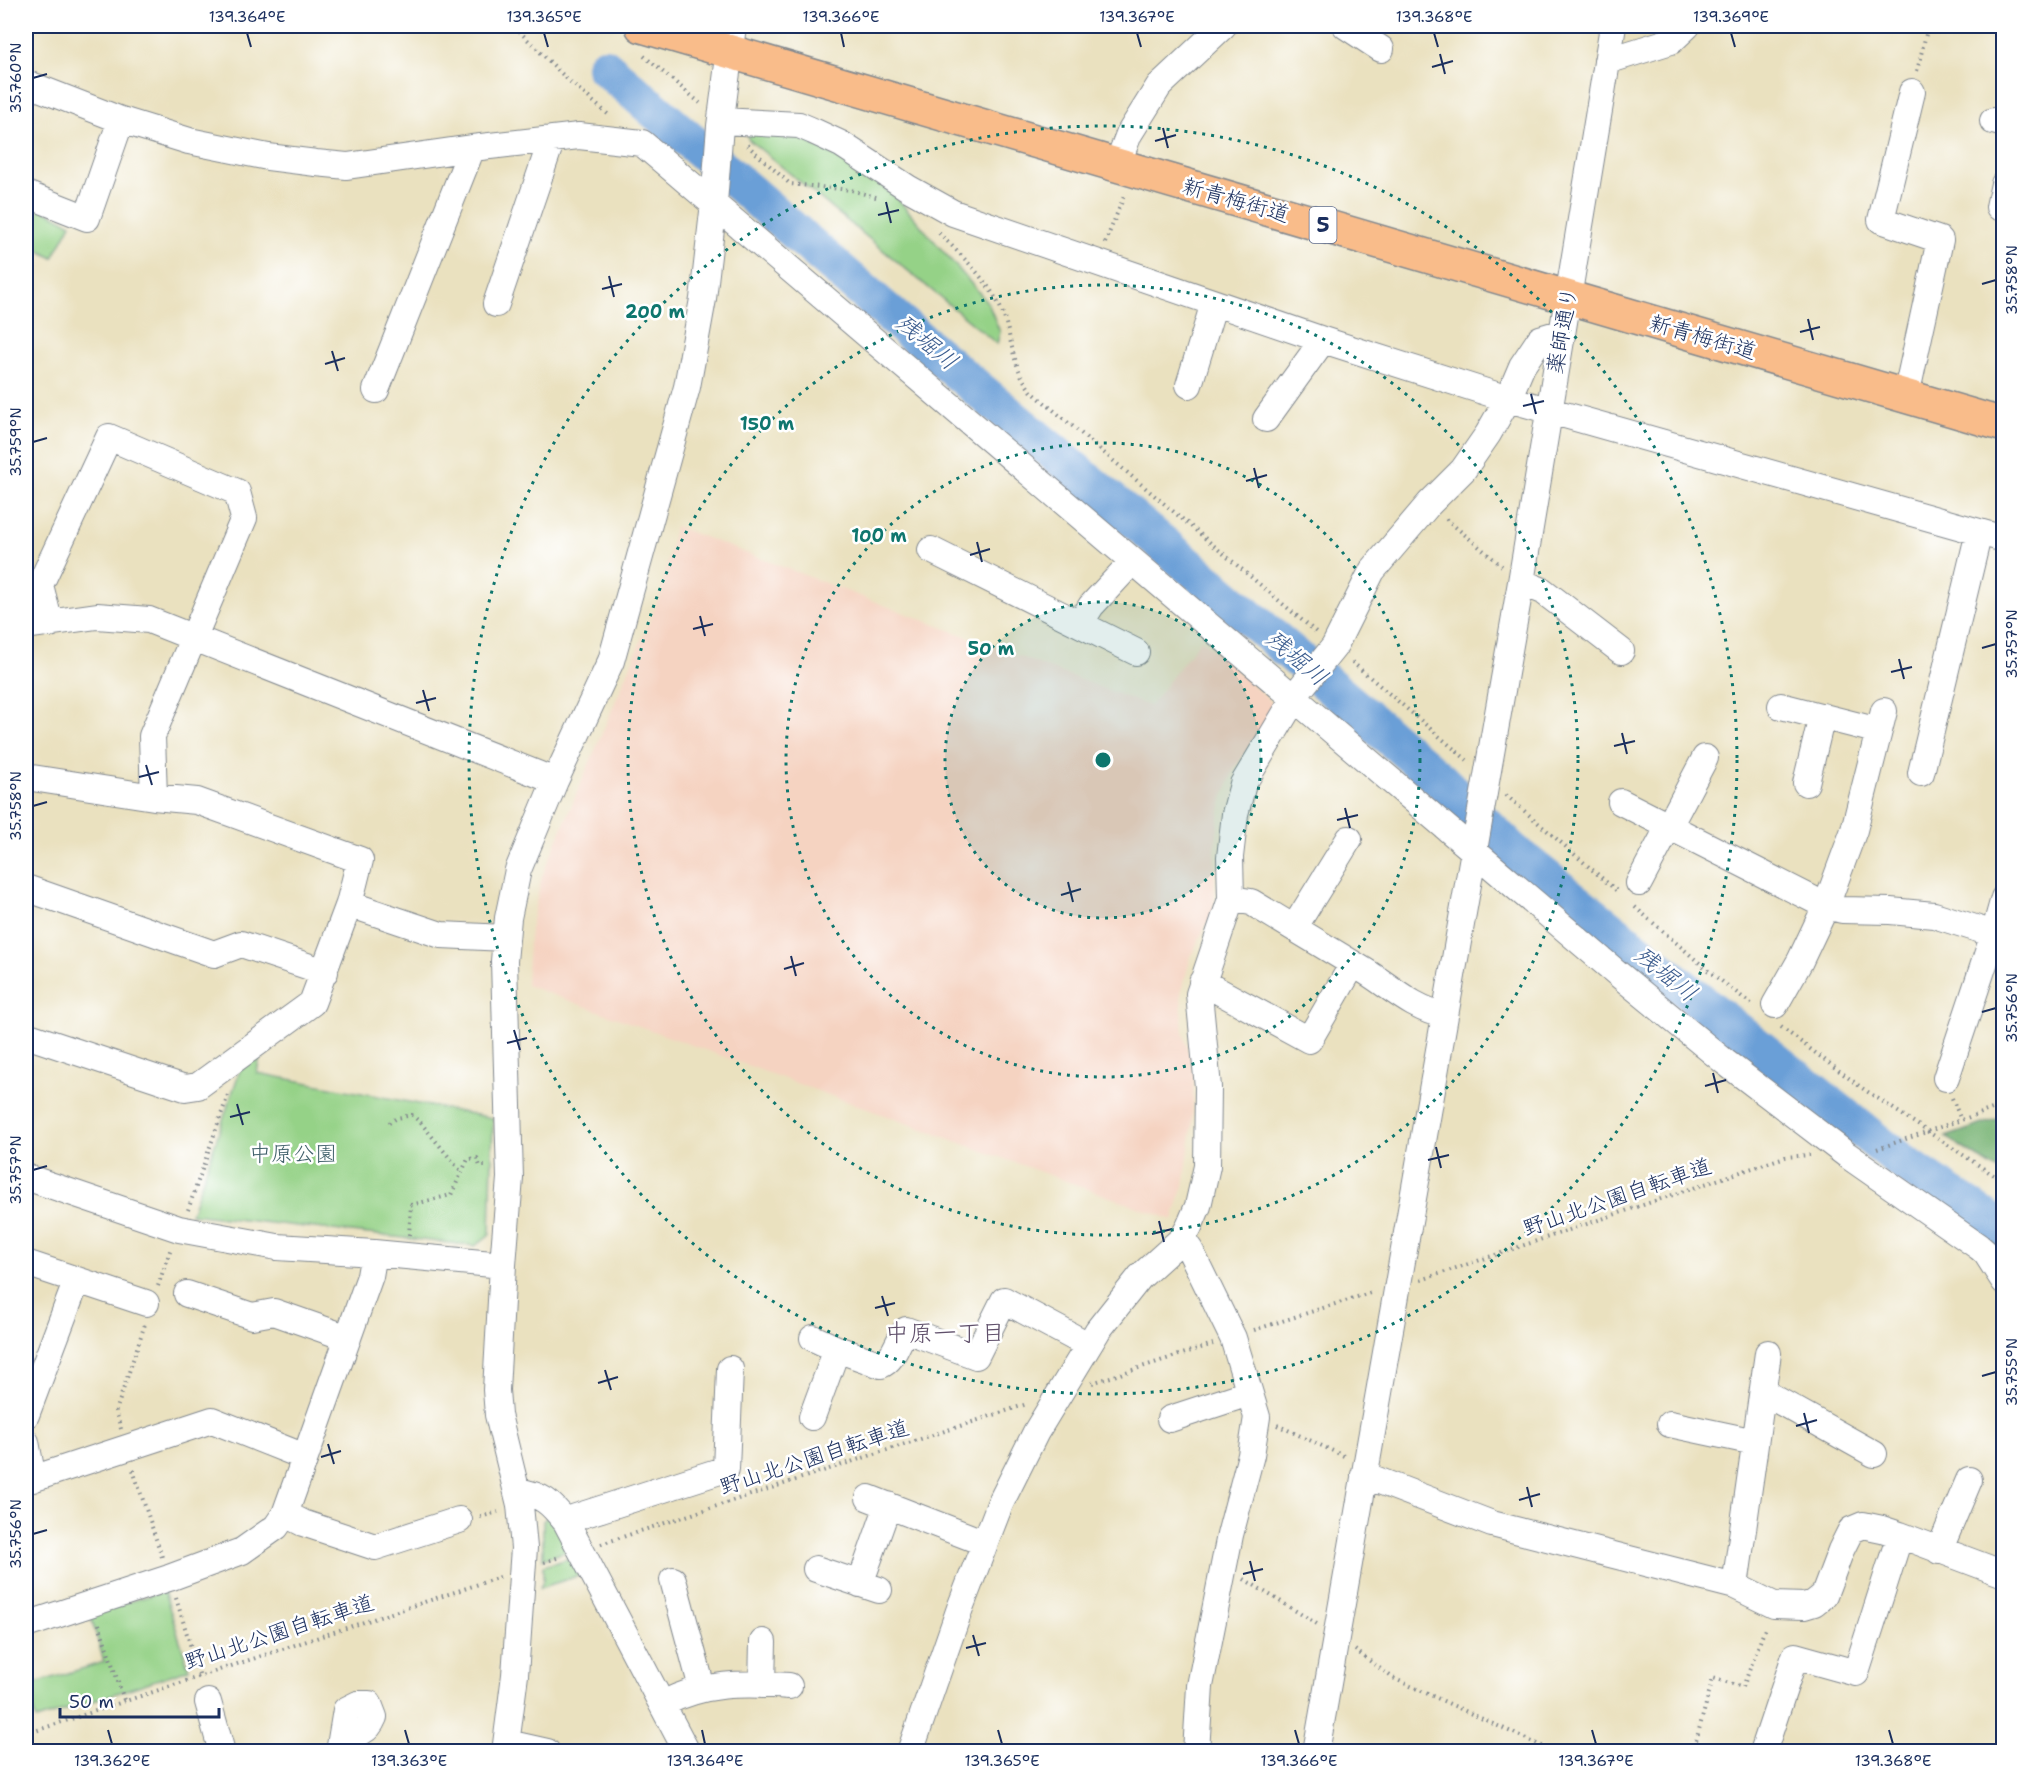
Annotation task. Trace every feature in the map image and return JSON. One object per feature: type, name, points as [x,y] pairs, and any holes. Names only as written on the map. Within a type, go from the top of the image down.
[{"type":"main road","name":"新青梅街道","points":[[643,41],[732,39],[1126,168],[2004,425]]},
{"type":"street","points":[[1126,168],[1129,134],[1159,86],[1223,26]]},
{"type":"street","points":[[1346,26],[1381,49]]},
{"type":"street","name":"薬師通り","points":[[1316,1752],[1486,780],[1514,575],[1548,410],[1613,26]]},
{"type":"street","points":[[1607,62],[1671,41],[1687,26]]},
{"type":"street","points":[[547,1752],[506,1747],[515,1675],[523,1572],[522,1520],[498,1415],[496,1390],[510,1178],[504,961],[508,918],[518,870],[555,781],[611,661],[687,387],[703,299],[715,199],[716,119],[732,39]]},
{"type":"street","points":[[26,83],[121,120],[189,141],[268,157],[347,166],[472,148],[579,136],[642,143],[715,199],[1132,562],[1297,694],[1617,973],[1725,1062],[1847,1155],[1979,1247],[1986,1253],[2004,1281]]},
{"type":"street","points":[[1906,396],[1940,240],[1881,220],[1912,92]]},
{"type":"street","points":[[716,119],[799,125],[841,144],[908,188],[953,213],[1323,340],[1508,399],[2004,539]]},
{"type":"street","points":[[26,194],[87,218],[121,120]]},
{"type":"street","points":[[496,304],[552,140]]},
{"type":"street","points":[[376,390],[472,148]]},
{"type":"street","points":[[1189,385],[1214,303]]},
{"type":"street","points":[[910,1752],[960,1608],[1000,1504],[1036,1432],[1098,1330],[1140,1277],[1182,1239],[1198,1206],[1207,1166],[1208,1070],[1199,994],[1231,899],[1230,857],[1235,814],[1243,784],[1297,694],[1334,647],[1372,571],[1429,504],[1463,470],[1488,434],[1508,399],[1522,366],[1540,339],[1560,333]]},
{"type":"street","points":[[1266,419],[1323,340]]},
{"type":"street","points":[[154,797],[152,736],[193,637],[244,518],[237,492],[109,437],[40,585],[38,625],[98,616],[149,620],[193,637],[555,781]]},
{"type":"street","points":[[1921,773],[1979,532]]},
{"type":"street","points":[[931,550],[1136,652]]},
{"type":"street","points":[[1080,624],[1090,606],[1132,562]]},
{"type":"street","points":[[1514,575],[1543,591],[1621,651]]},
{"type":"street","points":[[1773,1015],[1826,906],[1854,830],[1881,721],[1822,716],[1781,706]]},
{"type":"street","points":[[1806,783],[1822,716]]},
{"type":"street","points":[[1632,895],[1705,758]]},
{"type":"street","points":[[26,777],[154,797],[197,801],[360,860],[349,904],[312,1003],[225,1068],[192,1088],[185,1088],[26,1035]]},
{"type":"street","points":[[1621,802],[1826,906],[1842,910],[1934,915],[1994,934]]},
{"type":"street","points":[[1293,928],[1349,840]]},
{"type":"street","points":[[26,888],[214,954],[241,944],[325,972]]},
{"type":"street","points":[[1949,1088],[2004,898]]},
{"type":"street","points":[[1231,899],[1251,902],[1416,1005],[1433,1013],[1444,1015]]},
{"type":"street","points":[[349,904],[441,935],[506,938]]},
{"type":"street","points":[[1202,982],[1309,1040],[1353,964]]},
{"type":"street","points":[[26,1177],[179,1229],[277,1247],[503,1265]]},
{"type":"street","points":[[1182,1239],[1190,1250],[1233,1338],[1257,1417],[1251,1455],[1224,1566],[1200,1686],[1196,1752]]},
{"type":"street","points":[[26,1625],[170,1578],[242,1551],[276,1527],[285,1514],[348,1338],[370,1276],[374,1253]]},
{"type":"street","points":[[26,1263],[150,1303]]},
{"type":"street","points":[[26,1415],[77,1280]]},
{"type":"street","points":[[187,1294],[252,1316],[274,1312],[348,1338]]},
{"type":"street","points":[[813,1338],[837,1350],[881,1365],[885,1364],[893,1354],[906,1330],[976,1356],[1004,1300],[1088,1345]]},
{"type":"street","points":[[812,1417],[837,1350]]},
{"type":"street","points":[[1735,1586],[1768,1353]]},
{"type":"street","points":[[566,1522],[726,1468],[730,1369]]},
{"type":"street","points":[[1763,1392],[1874,1454]]},
{"type":"street","points":[[1170,1419],[1249,1393]]},
{"type":"street","points":[[26,1442],[29,1480],[212,1420],[305,1457]]},
{"type":"street","points":[[1670,1424],[1755,1442]]},
{"type":"street","points":[[1365,1468],[1492,1524],[1735,1586],[1774,1605],[1804,1606],[1814,1603],[1824,1595],[1851,1530],[1863,1525],[1882,1529],[1939,1551],[2002,1570]]},
{"type":"street","points":[[1939,1551],[1969,1480]]},
{"type":"street","points":[[517,1491],[545,1499],[566,1522],[687,1752]]},
{"type":"street","points":[[816,1569],[869,1587],[878,1502],[985,1543]]},
{"type":"street","points":[[285,1514],[303,1524],[375,1547],[459,1520]]},
{"type":"street","points":[[1763,1752],[1795,1656],[1856,1673],[1900,1535]]},
{"type":"street","points":[[673,1580],[702,1688]]},
{"type":"street","points":[[762,1684],[763,1642]]},
{"type":"street","points":[[662,1704],[702,1688],[723,1685],[789,1686]]},
{"type":"street","points":[[208,1702],[222,1752]]},
{"type":"path","points":[[1912,92],[1928,26]]},
{"type":"path","points":[[519,31],[568,80],[642,143]]},
{"type":"path","points":[[643,41],[716,119]]},
{"type":"path","points":[[742,141],[790,184],[851,190],[879,198]]},
{"type":"path","points":[[1097,263],[1126,168]]},
{"type":"path","points":[[932,226],[967,261],[1001,309],[1021,379],[1032,392],[1486,780],[1632,895],[1712,973],[1773,1015],[1862,1088],[2004,1182]]},
{"type":"path","points":[[1429,504],[1514,575]]},
{"type":"path","points":[[1949,1088],[1961,1120]]},
{"type":"path","points":[[185,1216],[229,1090]]},
{"type":"path","points":[[1869,1151],[2004,1105]]},
{"type":"path","points":[[389,1123],[397,1118],[412,1115],[462,1174]]},
{"type":"path","name":"野山北公園自転車道","points":[[1413,1282],[1785,1157],[1811,1155]]},
{"type":"path","points":[[409,1242],[411,1204],[451,1195],[468,1159],[477,1158],[480,1166],[494,1167]]},
{"type":"path","points":[[174,1241],[150,1303],[116,1411],[125,1448],[170,1578],[208,1702]]},
{"type":"path","points":[[1247,1333],[1381,1290]]},
{"type":"path","points":[[1085,1385],[1224,1340]]},
{"type":"path","name":"野山北公園自転車道","points":[[590,1547],[1033,1402]]},
{"type":"path","points":[[1257,1417],[1365,1468]]},
{"type":"path","points":[[1224,1566],[1336,1637],[1394,1678],[1555,1752]]},
{"type":"path","name":"野山北公園自転車道","points":[[26,1734],[504,1576]]},
{"type":"path","points":[[92,1604],[124,1700]]},
{"type":"path","points":[[1693,1752],[1713,1678],[1743,1687],[1774,1605]]},
{"type":"shaded area","points":[[675,526],[1150,706],[1201,639],[1277,707],[1234,769],[1221,803],[1215,845],[1214,909],[1191,956],[1181,993],[1183,1032],[1194,1075],[1192,1126],[1185,1179],[1173,1220],[526,985],[530,929],[542,876],[661,593]]},
{"type":"green space","points":[[748,133],[803,139],[863,171],[897,198],[988,303],[1000,332],[997,344],[748,139]]},
{"type":"green space","points":[[40,208],[71,224],[53,258],[26,244],[26,236]]},
{"type":"green space","name":"中原公園","points":[[260,1056],[257,1073],[493,1118],[490,1234],[475,1246],[191,1214],[240,1070]]},
{"type":"green space","points":[[2003,1117],[2003,1174],[1946,1137]]},
{"type":"green space","points":[[547,1517],[574,1549],[543,1559],[543,1521]]},
{"type":"green space","points":[[578,1556],[587,1573],[540,1588],[543,1580],[543,1566]]},
{"type":"green space","points":[[164,1591],[189,1669],[36,1720],[26,1686],[104,1662],[90,1614]]},
{"type":"waterway","name":"残堀川","points":[[605,67],[923,343],[1441,781],[1511,850],[1903,1163],[2004,1230]]},
{"type":"district","name":"中原一丁目","points":[[945,1333]]}]
